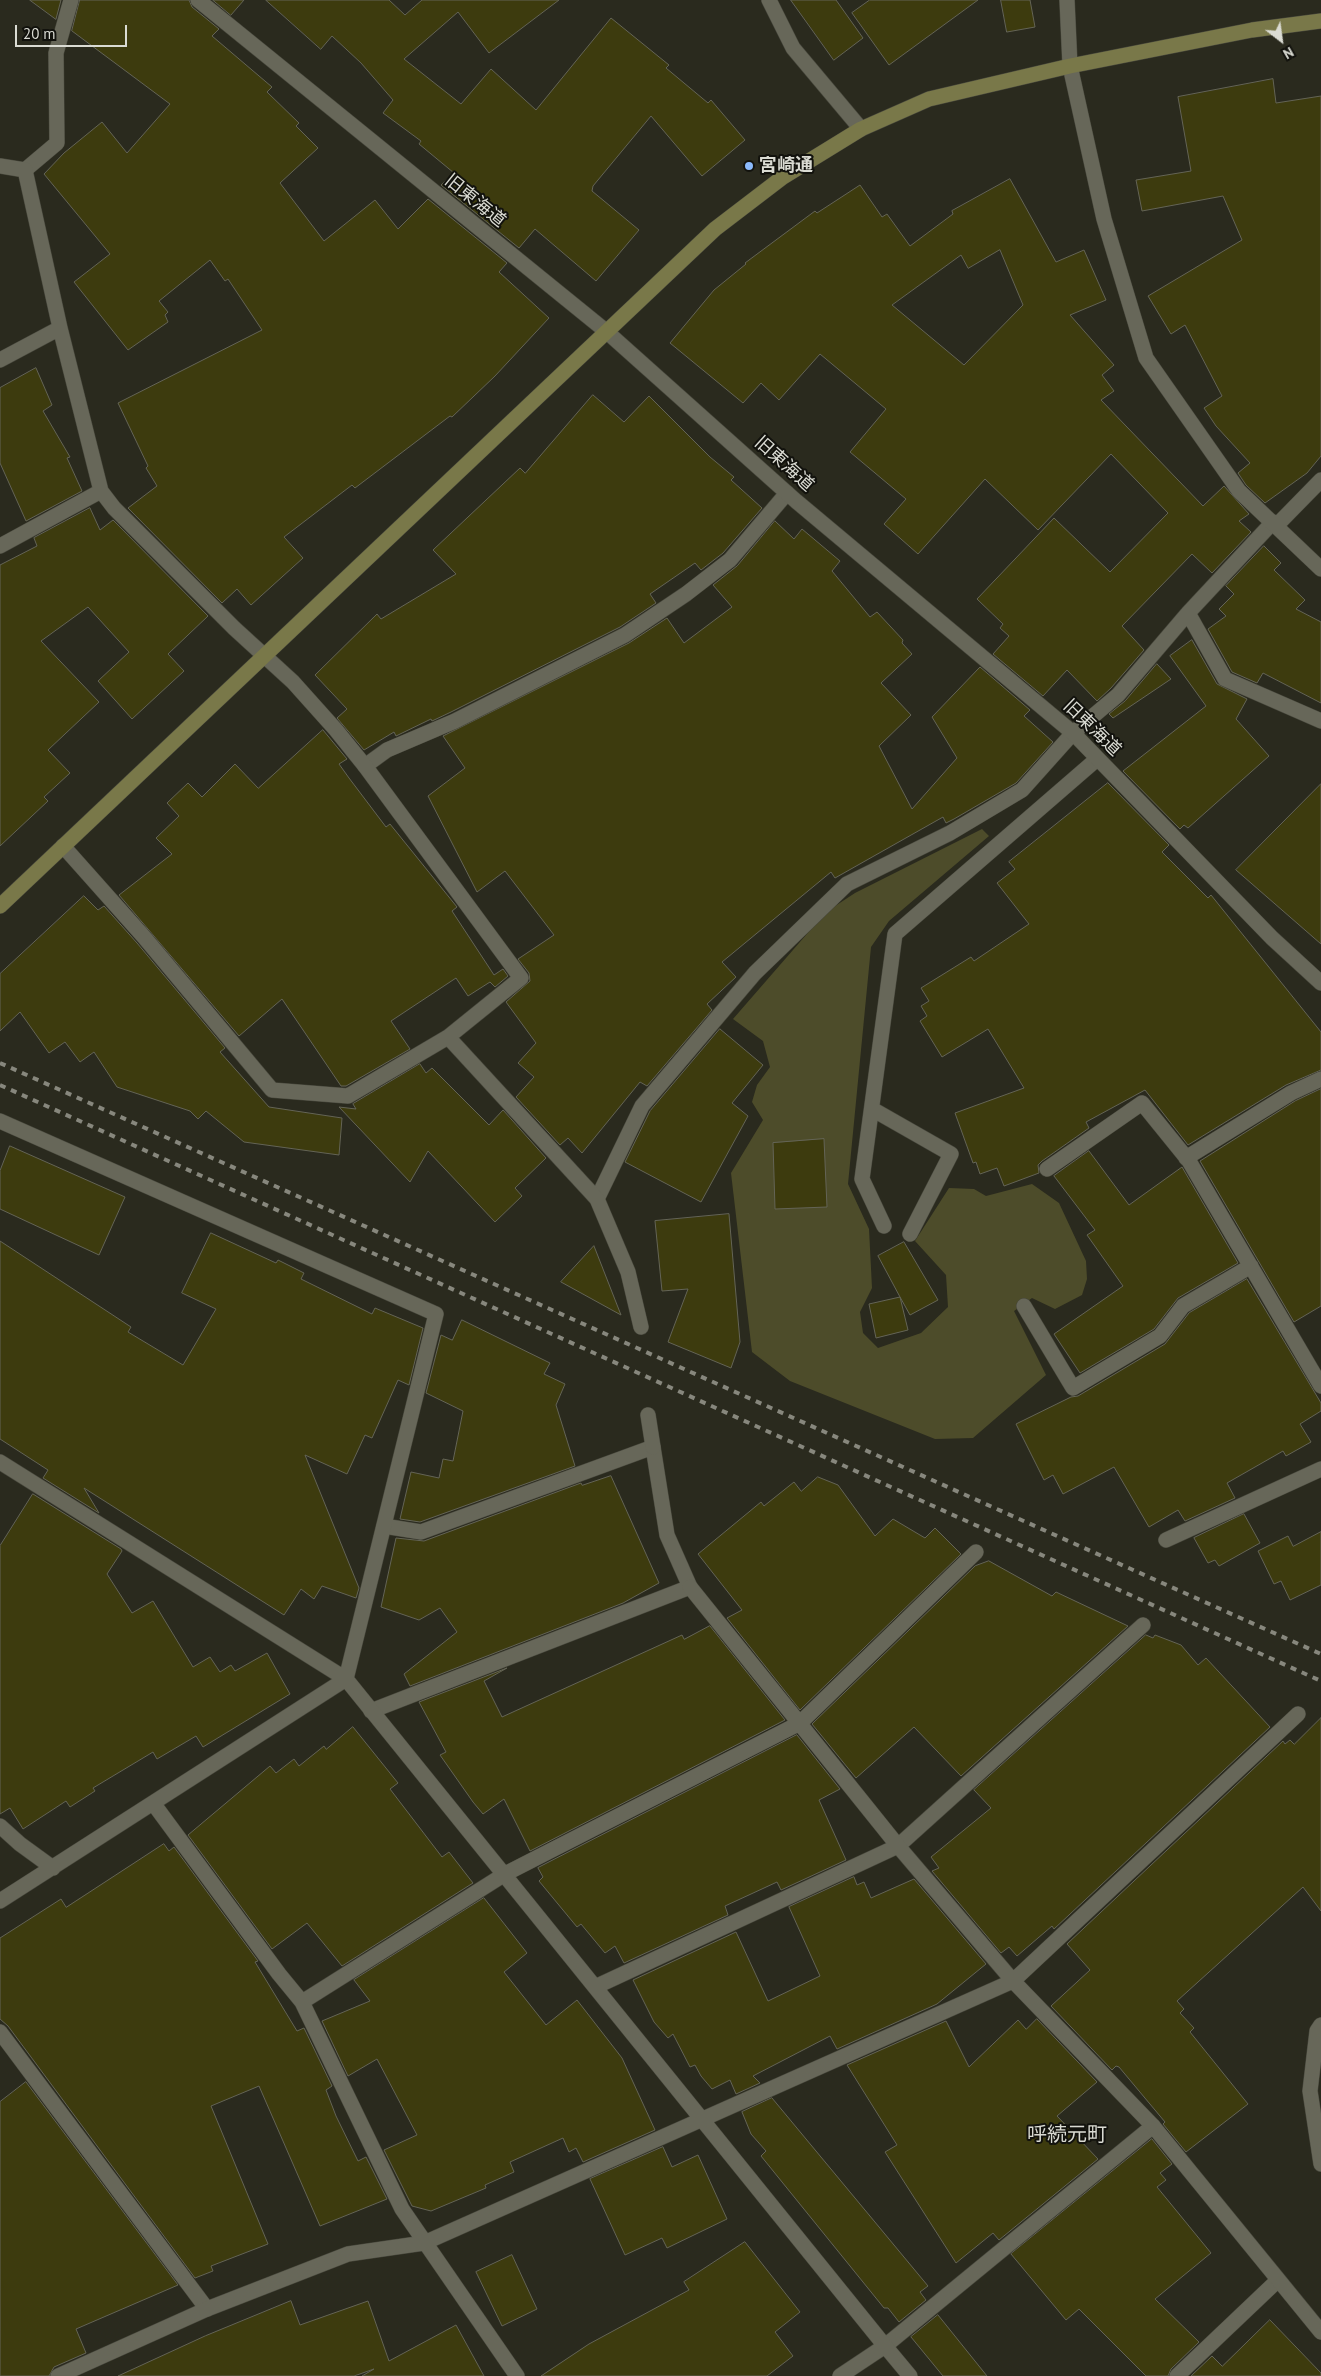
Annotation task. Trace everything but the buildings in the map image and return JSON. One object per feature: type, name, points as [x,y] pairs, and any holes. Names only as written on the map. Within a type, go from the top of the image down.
[{"type":"street","points":[[0,166],[25,170],[57,143],[56,53],[71,0]]},
{"type":"street","name":"旧東海道","points":[[198,0],[606,332],[787,493],[1073,733],[1272,938],[1321,983]]},
{"type":"street","points":[[768,0],[793,48],[860,129]]},
{"type":"street","points":[[1067,0],[1070,66],[1104,219],[1146,358],[1239,491],[1321,569]]},
{"type":"street","points":[[0,906],[715,229],[783,177],[860,129],[929,99],[1070,66],[1252,30],[1321,21]]},
{"type":"street","points":[[25,170],[60,328],[101,491],[114,508],[227,622],[293,682],[365,766],[521,978],[448,1037],[348,1096],[272,1090],[144,937],[63,846]]},
{"type":"street","points":[[0,360],[60,328]]},
{"type":"street","points":[[597,1199],[642,1106],[762,966],[847,884],[950,833],[1022,790],[1073,733],[1118,695],[1188,613],[1274,524],[1321,480]]},
{"type":"street","points":[[0,546],[101,491]]},
{"type":"street","points":[[365,766],[387,750],[455,721],[625,635],[686,594],[730,560],[787,493]]},
{"type":"street","points":[[1188,613],[1225,679],[1321,721]]},
{"type":"street","points":[[884,1226],[862,1180],[894,934],[1098,758]]},
{"type":"street","points":[[448,1037],[597,1199],[628,1272],[641,1327]]},
{"type":"street","points":[[1186,1158],[1291,1094],[1321,1079]]},
{"type":"street","points":[[1047,1169],[1142,1103],[1186,1158],[1321,1386]]},
{"type":"street","points":[[872,1109],[952,1154],[910,1234]]},
{"type":"street","points":[[0,1120],[436,1314],[346,1679],[0,1902]]},
{"type":"street","points":[[1024,1306],[1073,1388],[1160,1336],[1183,1306],[1251,1266]]},
{"type":"street","points":[[648,1415],[667,1535],[690,1587],[898,1846],[1013,1981],[1153,2126],[1321,2332]]},
{"type":"street","points":[[384,1526],[421,1532],[654,1447]]},
{"type":"street","points":[[0,1462],[346,1679],[910,2376]]},
{"type":"street","points":[[1166,1540],[1321,1469]]},
{"type":"street","points":[[302,2002],[504,1874],[800,1723],[976,1552]]},
{"type":"street","points":[[371,1711],[690,1587]]},
{"type":"street","points":[[594,1987],[898,1846],[1143,1625]]},
{"type":"street","points":[[58,2376],[207,2309],[348,2254],[424,2243],[703,2121],[1013,1981],[1298,1714]]},
{"type":"street","points":[[153,1804],[279,1974],[302,2002],[402,2209],[517,2376]]},
{"type":"street","points":[[0,1826],[20,1844],[53,1868]]},
{"type":"street","points":[[1321,2025],[1317,2031],[1310,2091],[1321,2164]]},
{"type":"street","points":[[0,2032],[207,2309]]},
{"type":"street","points":[[840,2376],[886,2346],[1153,2126]]},
{"type":"street","points":[[1177,2376],[1278,2280]]},
{"type":"shaded area","points":[[982,829],[989,836],[889,921],[871,947],[848,1184],[869,1229],[872,1288],[860,1312],[863,1333],[878,1348],[921,1333],[948,1307],[946,1275],[915,1241],[949,1188],[974,1189],[986,1196],[1032,1184],[1059,1203],[1086,1261],[1087,1279],[1082,1295],[1055,1309],[1032,1298],[1014,1311],[1046,1375],[973,1438],[935,1439],[790,1381],[752,1352],[731,1173],[763,1120],[752,1102],[757,1085],[770,1067],[763,1041],[733,1019],[826,912],[855,893]]},
{"type":"railway","points":[[0,1063],[1321,1654]]},
{"type":"railway","points":[[0,1085],[1321,1681]]},
{"type":"place","name":"宮崎通","points":[[749,166]]},
{"type":"district","name":"呼続元町","points":[[1067,2135]]}]
